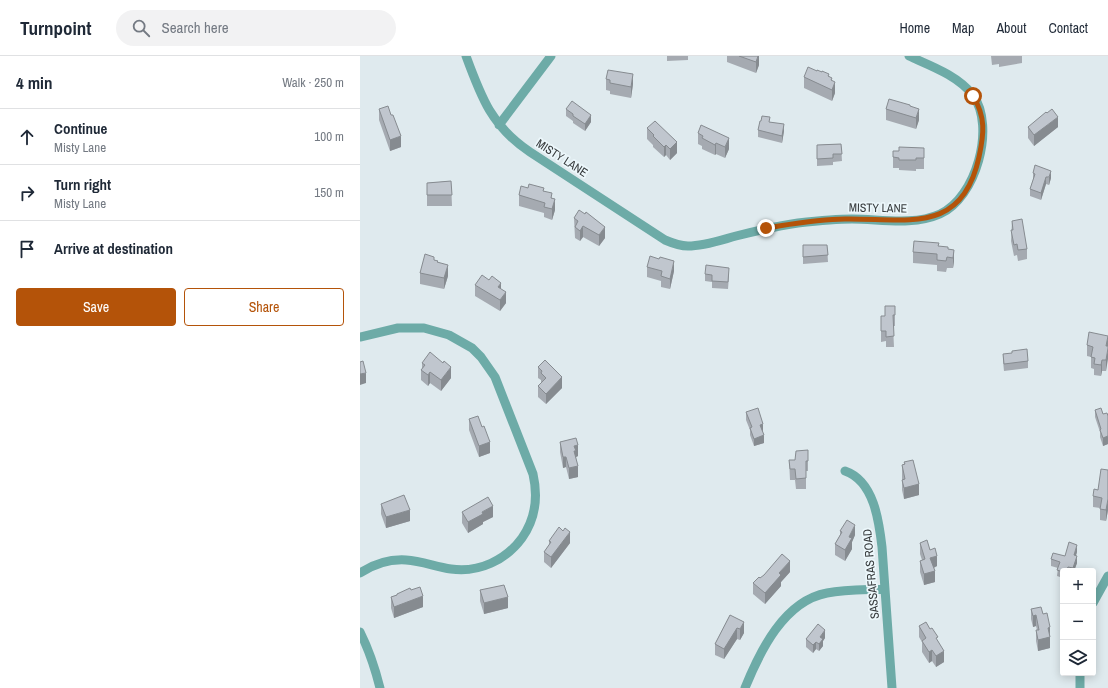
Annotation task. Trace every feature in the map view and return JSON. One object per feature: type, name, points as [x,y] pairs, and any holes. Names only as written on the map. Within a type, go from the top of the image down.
[{"type":"street","name":"MISTY LANE","points":[[466,56],[490,113],[499,125],[516,141],[530,152],[665,240],[688,246],[766,228],[824,220],[912,220],[942,214],[948,210],[962,196],[969,186],[978,163],[983,126],[982,116],[979,106],[973,96],[959,81],[909,56]]},
{"type":"street","points":[[499,125],[551,56]]},
{"type":"street","points":[[360,337],[398,328],[424,328],[449,335],[472,348],[489,367],[501,388],[533,474],[536,498],[531,522],[522,538],[510,552],[488,565],[471,569],[452,570],[418,562],[399,560],[382,563],[360,573]]},
{"type":"street","name":"SASSAFRAS ROAD","points":[[844,471],[858,478],[864,485],[875,512],[881,542],[892,688]]},
{"type":"street","points":[[1096,598],[1108,576]]},
{"type":"street","points":[[745,688],[757,660],[768,640],[794,609],[810,599],[826,593],[848,590],[885,589]]},
{"type":"street","points":[[360,632],[368,646],[380,688]]},
{"type":"street","points":[[1080,676],[1080,688]]},
{"type":"building","points":[[739,56],[758,56],[756,62]]},
{"type":"building","points":[[808,67],[829,74],[828,76],[832,78],[831,80],[835,82],[832,90],[804,77]]},
{"type":"building","points":[[608,70],[633,74],[631,87],[610,83],[610,80],[606,79]]},
{"type":"building","points":[[889,99],[919,109],[916,118],[886,109]]},
{"type":"building","points":[[572,101],[591,115],[585,124],[566,109]]},
{"type":"building","points":[[388,106],[401,136],[390,140],[379,109]]},
{"type":"building","points":[[1052,109],[1058,117],[1034,135],[1028,127]]},
{"type":"building","points":[[762,116],[770,117],[769,122],[784,124],[782,136],[758,130]]},
{"type":"building","points":[[655,121],[677,142],[670,149],[666,145],[664,147],[647,128]]},
{"type":"building","points":[[701,125],[729,138],[725,147],[716,143],[715,145],[702,138],[703,136],[698,133]]},
{"type":"building","points":[[841,144],[842,154],[833,154],[833,158],[817,159],[817,145]]},
{"type":"building","points":[[899,147],[924,148],[924,158],[916,158],[916,160],[899,160],[899,158],[893,157],[893,151],[899,151]]},
{"type":"building","points":[[1035,165],[1051,171],[1049,177],[1046,177],[1041,193],[1030,189],[1035,174],[1033,173]]},
{"type":"building","points":[[451,181],[452,195],[427,195],[427,183]]},
{"type":"building","points":[[529,184],[544,188],[543,191],[552,193],[551,198],[555,199],[552,209],[544,207],[545,203],[519,195],[521,186],[528,188]]},
{"type":"building","points":[[579,210],[585,214],[586,212],[605,227],[599,235],[583,226],[580,231],[575,227],[578,221],[574,218]]},
{"type":"building","points":[[1022,219],[1027,249],[1018,250],[1017,244],[1014,245],[1011,230],[1013,230],[1012,221]]},
{"type":"building","points":[[914,241],[939,243],[938,246],[948,247],[948,249],[954,250],[953,258],[947,257],[946,261],[937,260],[937,254],[913,252]]},
{"type":"building","points":[[803,245],[827,245],[828,255],[803,257]]},
{"type":"building","points":[[425,254],[434,257],[434,260],[438,261],[437,262],[448,265],[444,278],[420,273]]},
{"type":"building","points":[[650,256],[674,261],[670,279],[661,276],[662,271],[647,267]]},
{"type":"building","points":[[706,265],[729,268],[728,282],[712,281],[712,275],[705,274]]},
{"type":"building","points":[[482,275],[489,280],[492,276],[501,283],[498,287],[506,292],[500,300],[475,285]]},
{"type":"building","points":[[885,306],[895,306],[895,315],[893,315],[894,336],[886,337],[886,331],[881,331],[881,316],[885,316]]},
{"type":"building","points":[[1089,332],[1108,336],[1106,360],[1102,360],[1101,365],[1094,364],[1095,358],[1091,357],[1093,347],[1087,345]]},
{"type":"building","points":[[1027,349],[1028,361],[1004,364],[1003,354]]},
{"type":"building","points":[[430,352],[443,363],[444,361],[451,367],[441,380],[430,372],[428,375],[421,370],[425,365],[422,363]]},
{"type":"building","points":[[545,360],[562,377],[546,394],[538,386],[546,378],[538,367]]},
{"type":"building","points":[[363,361],[366,373],[360,374],[360,362]]},
{"type":"building","points":[[758,408],[763,424],[760,425],[764,435],[754,439],[750,428],[752,427],[746,412]]},
{"type":"building","points":[[1101,408],[1103,414],[1107,413],[1108,416],[1108,436],[1103,438],[1095,410]]},
{"type":"building","points":[[478,416],[482,427],[484,426],[490,442],[479,446],[469,419]]},
{"type":"building","points":[[576,438],[578,445],[574,446],[576,451],[574,451],[578,466],[569,468],[566,457],[563,457],[560,442]]},
{"type":"building","points":[[808,450],[808,461],[806,461],[806,478],[796,479],[795,469],[790,469],[789,460],[795,460],[796,451]]},
{"type":"building","points":[[913,460],[919,484],[904,488],[902,480],[905,479],[902,465],[905,464],[904,462]]},
{"type":"building","points":[[1101,469],[1108,470],[1108,499],[1106,510],[1100,509],[1102,498],[1093,496],[1094,489],[1098,490]]},
{"type":"building","points":[[404,495],[410,510],[386,517],[381,504]]},
{"type":"building","points":[[488,497],[493,506],[482,512],[483,514],[468,522],[462,512]]},
{"type":"building","points":[[847,520],[855,525],[849,537],[852,538],[845,550],[835,544],[842,532],[840,531]]},
{"type":"building","points":[[559,527],[563,531],[565,528],[570,532],[551,557],[544,552],[551,542],[549,541]]},
{"type":"building","points":[[927,540],[930,550],[935,548],[937,556],[930,558],[935,571],[924,574],[920,561],[925,559],[920,543]]},
{"type":"building","points":[[1069,542],[1077,545],[1074,555],[1077,556],[1073,568],[1060,568],[1060,571],[1057,570],[1060,562],[1051,559],[1053,553],[1065,556]]},
{"type":"building","points":[[782,554],[790,561],[779,573],[781,575],[765,593],[753,583],[759,577],[760,578],[764,575]]},
{"type":"building","points":[[504,585],[508,597],[484,603],[480,590]]},
{"type":"building","points":[[420,587],[423,596],[394,607],[391,597],[410,588],[411,590]]},
{"type":"building","points":[[1041,607],[1043,614],[1047,613],[1050,627],[1048,628],[1050,637],[1038,640],[1036,630],[1039,630],[1036,615],[1033,616],[1031,609]]},
{"type":"building","points":[[730,615],[744,622],[740,629],[737,628],[724,649],[715,644]]},
{"type":"building","points":[[926,622],[930,629],[932,628],[938,637],[936,638],[944,651],[936,656],[932,650],[929,652],[922,641],[926,638],[919,626]]},
{"type":"building","points":[[818,624],[825,630],[820,637],[823,639],[819,644],[816,642],[813,645],[806,639]]},
{"type":"route","points":[[766,228],[839,219],[912,220],[934,217],[942,214],[954,205],[962,196],[969,186],[978,163],[983,126],[979,106],[973,96]]}]
